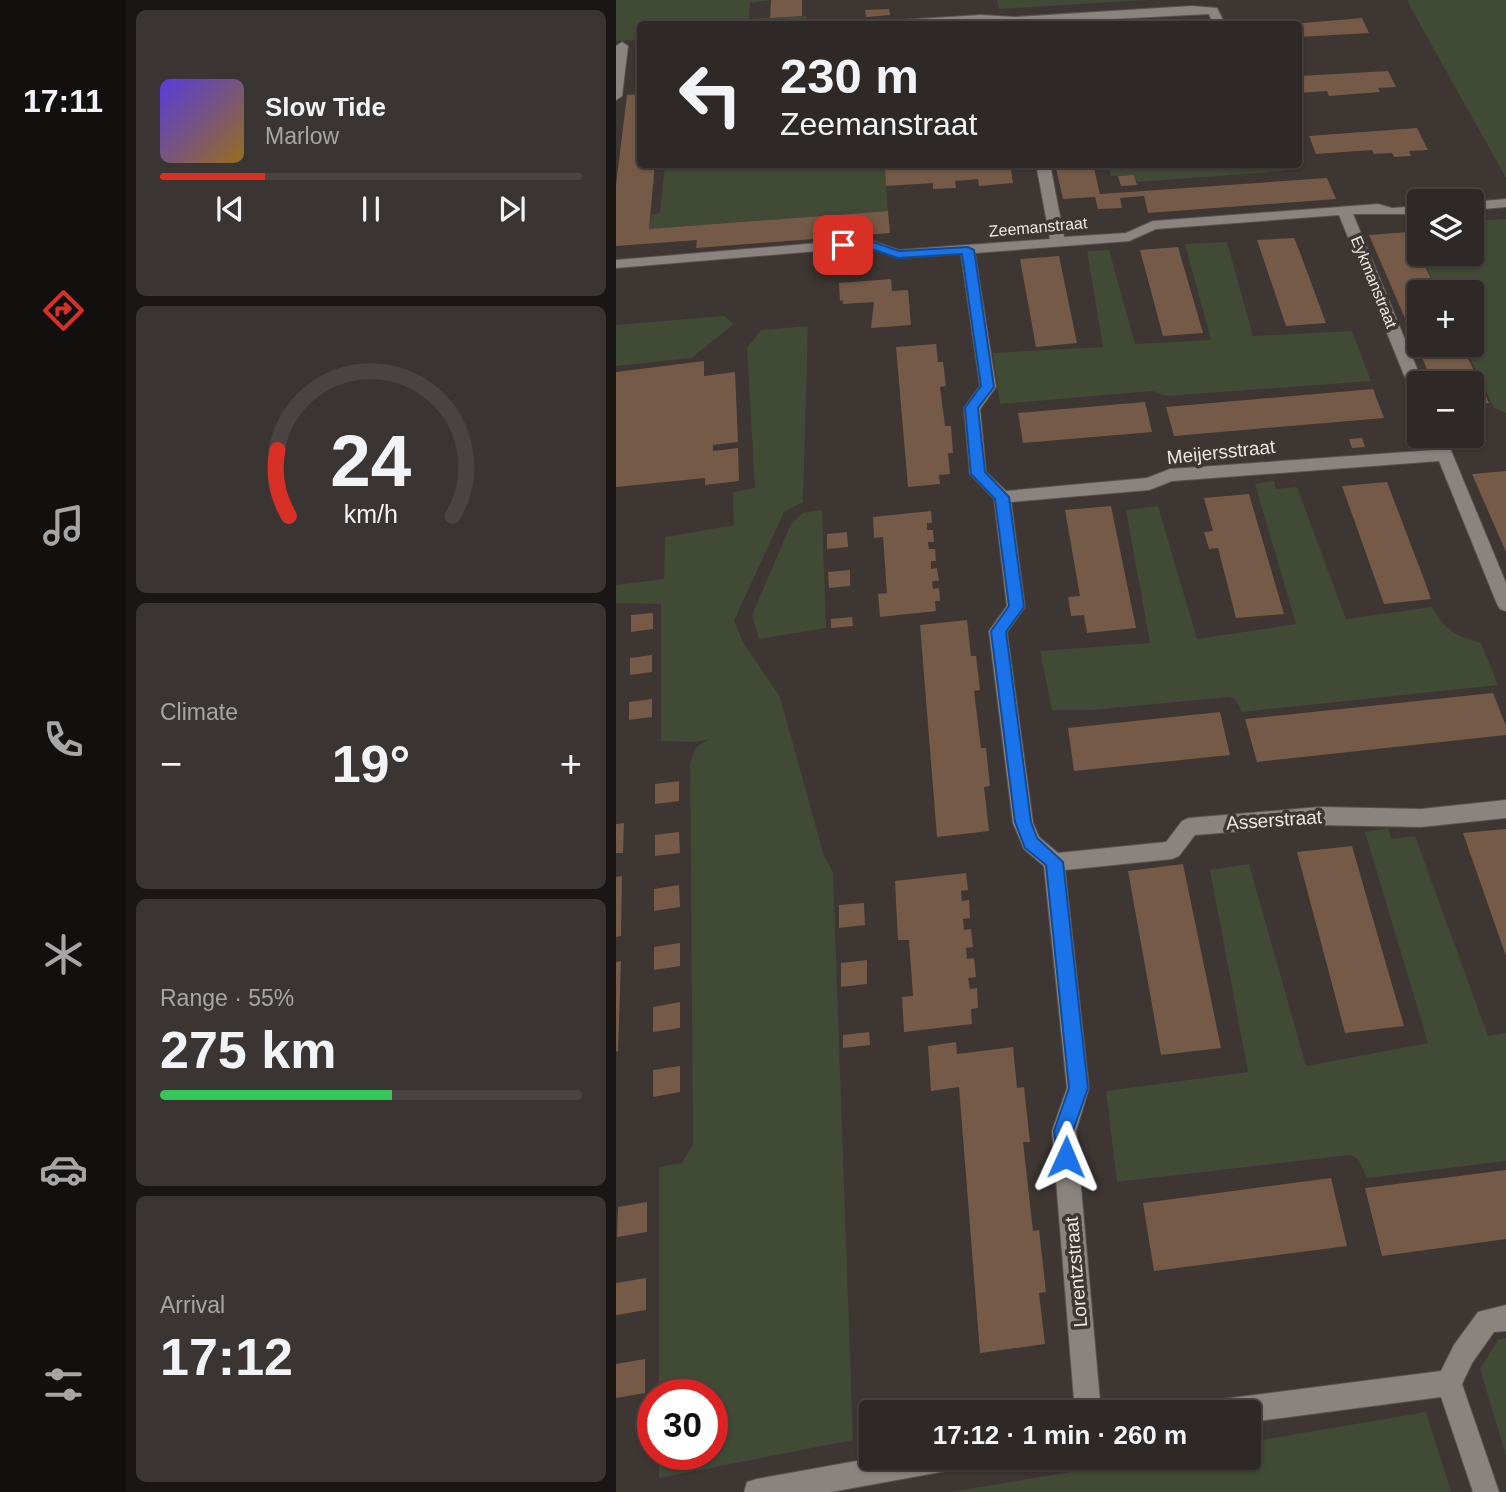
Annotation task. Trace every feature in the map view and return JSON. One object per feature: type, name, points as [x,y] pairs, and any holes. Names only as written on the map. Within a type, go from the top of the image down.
[{"type":"street","points":[[1045,21],[1213,10],[1218,21]]},
{"type":"street","points":[[949,21],[998,21]]},
{"type":"street","points":[[616,96],[623,46]]},
{"type":"street","points":[[1044,168],[1058,242]]},
{"type":"street","points":[[1484,205],[1506,203]]},
{"type":"street","name":"Zeemanstraat","points":[[616,264],[867,243],[898,254],[968,250],[1129,237],[1153,225],[1378,208],[1392,212],[1407,211]]},
{"type":"street","name":"Eykmanstraat","points":[[1345,210],[1410,371]]},
{"type":"street","points":[[968,250],[988,387],[972,408],[978,474],[1002,497],[1016,607],[999,631],[1023,822],[1031,842],[1054,862]]},
{"type":"street","points":[[1441,448],[1506,604]]},
{"type":"street","name":"Meijersstraat","points":[[1002,497],[1149,484],[1170,475],[1444,455]]},
{"type":"street","name":"Asserstraat","points":[[1054,862],[1172,850],[1189,827],[1319,816],[1421,818],[1506,809]]},
{"type":"street","name":"Lorentzstraat","points":[[1054,862],[1078,1088],[1064,1131],[1087,1400]]},
{"type":"street","points":[[1486,1492],[1449,1382],[1463,1354],[1487,1321],[1506,1318]]},
{"type":"street","points":[[1261,1407],[1449,1382]]},
{"type":"street","points":[[757,1492],[879,1470]]},
{"type":"green space","points":[[616,0],[771,0],[750,3],[749,19],[806,16],[806,21],[637,21],[637,40],[616,41]]},
{"type":"green space","points":[[997,0],[1146,0],[999,9]]},
{"type":"green space","points":[[1407,0],[1506,0],[1506,178],[1412,10]]},
{"type":"green space","points":[[665,168],[885,168],[888,211],[649,229],[651,215],[660,213]]},
{"type":"green space","points":[[1109,168],[1287,168],[1284,171],[1137,182],[1134,175],[1111,176]]},
{"type":"green space","points":[[1506,219],[1506,413],[1494,408],[1484,387],[1484,371],[1476,371],[1470,357],[1484,357],[1484,280],[1432,280],[1426,266],[1484,266],[1484,220]]},
{"type":"green space","points":[[1227,242],[1253,336],[1352,331],[1371,381],[1166,396],[1152,391],[1000,404],[993,353],[1103,347],[1087,251],[1109,250],[1135,344],[1211,340],[1185,244]]},
{"type":"green space","points":[[724,316],[734,324],[691,358],[616,366],[616,325]]},
{"type":"green space","points":[[808,326],[803,502],[784,512],[734,621],[743,642],[780,697],[824,856],[833,872],[853,1440],[728,1464],[728,1379],[659,1379],[659,1167],[682,1163],[693,1144],[690,764],[696,747],[709,739],[695,742],[661,741],[661,604],[616,603],[616,585],[664,579],[665,537],[734,525],[733,492],[755,488],[747,348],[761,330]]},
{"type":"green space","points":[[1274,481],[1276,489],[1297,487],[1346,619],[1432,607],[1441,622],[1452,631],[1481,643],[1498,685],[1242,712],[1235,699],[1229,697],[1092,710],[1052,710],[1040,651],[1150,643],[1126,510],[1158,506],[1197,639],[1296,624],[1255,484]]},
{"type":"green space","points":[[822,510],[826,628],[759,639],[752,615],[791,524],[803,513]]},
{"type":"green space","points":[[1388,828],[1391,839],[1415,836],[1488,1036],[1506,1033],[1506,1161],[1367,1178],[1358,1159],[1350,1155],[1117,1182],[1106,1091],[1248,1072],[1210,870],[1249,864],[1306,1066],[1428,1043],[1365,832]]},
{"type":"green space","points":[[1506,1338],[1506,1456],[1480,1369],[1498,1340]]},
{"type":"green space","points":[[1426,1412],[1451,1492],[950,1492],[1082,1470],[1261,1470],[1261,1440]]},
{"type":"green space","points":[[659,1470],[700,1470],[659,1478]]},
{"type":"building","points":[[771,0],[802,0],[802,16],[770,18]]},
{"type":"building","points":[[889,9],[890,15],[866,17],[865,10]]},
{"type":"building","points":[[1362,18],[1369,33],[1302,37],[1302,23]]},
{"type":"building","points":[[1160,19],[1161,21],[1125,21]]},
{"type":"building","points":[[1388,71],[1396,87],[1378,88],[1380,92],[1329,96],[1327,91],[1302,93],[1302,76]]},
{"type":"building","points":[[637,94],[637,168],[655,168],[649,229],[888,211],[890,233],[696,248],[697,240],[616,246],[616,185],[627,95]]},
{"type":"building","points":[[1417,128],[1428,150],[1409,151],[1411,156],[1374,154],[1372,150],[1316,154],[1309,136]]},
{"type":"building","points":[[885,168],[1011,168],[1013,183],[979,186],[978,179],[955,181],[956,188],[933,189],[933,183],[886,186]]},
{"type":"building","points":[[1056,168],[1094,168],[1100,194],[1327,178],[1336,199],[1148,213],[1144,196],[1120,198],[1122,208],[1098,209],[1095,197],[1063,199]]},
{"type":"building","points":[[1134,175],[1137,185],[1121,186],[1118,176]]},
{"type":"building","points":[[1407,232],[1407,266],[1425,266],[1431,280],[1407,280],[1407,323],[1369,235]]},
{"type":"building","points":[[1294,238],[1326,323],[1286,326],[1257,240]]},
{"type":"building","points":[[1178,247],[1203,333],[1163,336],[1140,250]]},
{"type":"building","points":[[1059,256],[1077,343],[1036,347],[1020,259]]},
{"type":"building","points":[[891,279],[892,291],[908,290],[911,325],[871,328],[874,302],[843,304],[843,300],[840,301],[839,283]]},
{"type":"building","points":[[936,344],[938,362],[943,362],[946,386],[940,387],[945,426],[951,426],[953,453],[948,453],[950,474],[939,475],[940,484],[908,487],[896,347]]},
{"type":"building","points":[[1422,357],[1468,357],[1474,371],[1428,371]]},
{"type":"building","points":[[704,361],[704,376],[735,372],[738,442],[713,445],[713,451],[738,448],[739,481],[705,485],[705,478],[616,487],[616,372]]},
{"type":"building","points":[[1373,389],[1384,418],[1174,436],[1166,407]]},
{"type":"building","points":[[1145,402],[1152,432],[1023,443],[1018,413]]},
{"type":"building","points":[[1362,438],[1365,447],[1352,448],[1349,439]]},
{"type":"building","points":[[1506,471],[1506,552],[1472,474]]},
{"type":"building","points":[[1387,482],[1431,599],[1384,604],[1342,486]]},
{"type":"building","points":[[1249,494],[1284,614],[1236,618],[1218,548],[1209,549],[1204,532],[1213,531],[1204,498]]},
{"type":"building","points":[[1111,506],[1136,628],[1087,633],[1084,615],[1071,616],[1068,597],[1080,596],[1065,510]]},
{"type":"building","points":[[931,511],[932,523],[927,523],[927,530],[933,530],[934,542],[928,542],[929,549],[935,549],[936,561],[931,561],[931,569],[937,568],[939,581],[932,581],[933,589],[939,588],[940,601],[935,601],[936,611],[880,617],[878,594],[887,593],[883,537],[874,538],[873,517]]},
{"type":"building","points":[[847,532],[848,547],[827,549],[827,534]]},
{"type":"building","points":[[850,570],[850,586],[829,588],[828,572]]},
{"type":"building","points":[[653,613],[653,629],[631,632],[631,615]]},
{"type":"building","points":[[852,617],[853,626],[831,628],[831,619]]},
{"type":"building","points":[[967,620],[971,656],[976,656],[980,690],[974,691],[981,748],[986,748],[990,786],[984,787],[989,831],[937,837],[920,625]]},
{"type":"building","points":[[652,655],[652,672],[630,675],[630,658]]},
{"type":"building","points":[[1493,693],[1506,726],[1506,735],[1257,762],[1245,719]]},
{"type":"building","points":[[652,699],[652,717],[629,720],[629,702]]},
{"type":"building","points":[[1220,712],[1230,755],[1074,771],[1068,728]]},
{"type":"building","points":[[679,781],[679,801],[655,804],[655,784]]},
{"type":"building","points":[[624,823],[623,853],[616,853],[616,824]]},
{"type":"building","points":[[1506,829],[1506,956],[1463,833]]},
{"type":"building","points":[[679,832],[680,853],[655,856],[655,835]]},
{"type":"building","points":[[1352,846],[1404,1026],[1345,1033],[1297,852]]},
{"type":"building","points":[[1183,864],[1221,1048],[1161,1055],[1128,871]]},
{"type":"building","points":[[966,873],[968,890],[961,891],[962,901],[969,900],[970,918],[963,919],[964,930],[971,929],[973,947],[966,948],[967,959],[974,958],[976,977],[968,978],[970,989],[977,988],[978,1008],[971,1009],[972,1024],[904,1032],[902,997],[913,996],[909,940],[898,940],[895,881]]},
{"type":"building","points":[[622,876],[621,936],[616,937],[616,877]]},
{"type":"building","points":[[679,885],[680,907],[654,911],[654,889]]},
{"type":"building","points":[[864,903],[865,925],[839,928],[839,905]]},
{"type":"building","points":[[680,943],[680,966],[654,970],[654,947]]},
{"type":"building","points":[[867,960],[867,984],[841,987],[841,963]]},
{"type":"building","points":[[621,961],[618,1052],[616,962]]},
{"type":"building","points":[[680,1002],[680,1028],[653,1032],[653,1007]]},
{"type":"building","points":[[869,1032],[870,1045],[843,1048],[843,1035]]},
{"type":"building","points":[[956,1042],[957,1054],[1013,1047],[1017,1088],[1024,1087],[1030,1142],[1023,1142],[1033,1231],[1039,1230],[1046,1292],[1039,1293],[1045,1344],[980,1353],[959,1087],[931,1091],[928,1046]]},
{"type":"building","points":[[680,1066],[680,1092],[653,1097],[653,1070]]},
{"type":"building","points":[[1506,1170],[1506,1239],[1382,1256],[1365,1188]]},
{"type":"building","points":[[1331,1178],[1347,1246],[1154,1271],[1143,1203]]},
{"type":"building","points":[[647,1202],[647,1232],[617,1237],[618,1207]]},
{"type":"building","points":[[646,1278],[646,1310],[616,1315],[616,1283]]},
{"type":"building","points":[[645,1359],[645,1379],[637,1379],[637,1394],[616,1398],[616,1364]]},
{"type":"route","points":[[843,245],[867,243],[898,254],[968,250],[988,387],[972,408],[978,474],[1002,497],[1016,607],[999,631],[1023,822],[1031,842],[1054,862],[1078,1088],[1064,1131],[1066,1157]]}]
